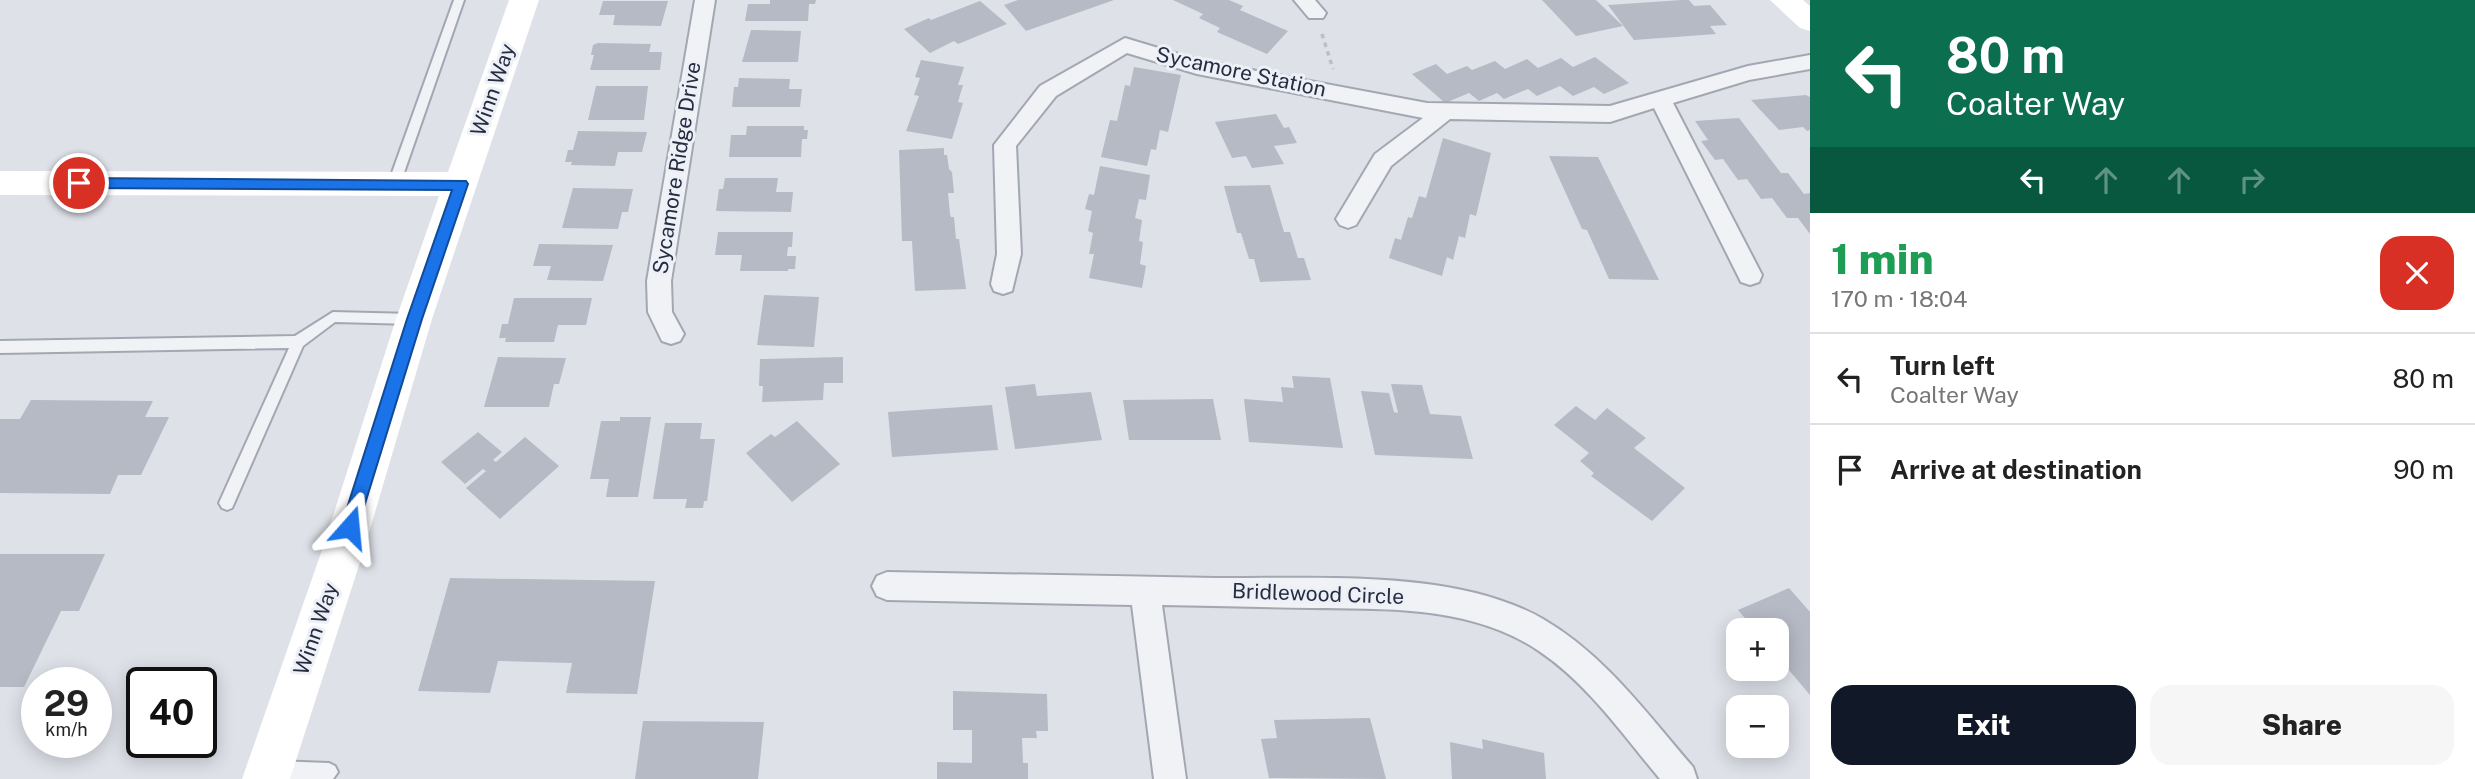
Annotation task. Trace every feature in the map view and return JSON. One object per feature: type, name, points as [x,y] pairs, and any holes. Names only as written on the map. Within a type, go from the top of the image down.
[{"type":"street","name":"Winn Way","points":[[267,774],[342,553],[414,319],[524,0]]},
{"type":"street","name":"Sycamore Ridge Drive","points":[[671,334],[660,312],[659,281],[705,0]]},
{"type":"street","points":[[1785,0],[1810,22]]},
{"type":"street","name":"Sycamore Station","points":[[1003,284],[1009,254],[1005,145],[1048,91],[1125,46],[1197,67],[1427,111],[1610,114],[1748,73],[1810,62]]},
{"type":"street","points":[[1660,99],[1750,275]]},
{"type":"street","points":[[1348,219],[1383,160],[1446,111]]},
{"type":"street","points":[[0,183],[461,184]]},
{"type":"street","name":"Bridlewood Circle","points":[[887,586],[1390,595],[1444,600],[1486,610],[1530,628],[1571,657],[1681,779]]},
{"type":"street","points":[[1145,589],[1170,779]]},
{"type":"lane","points":[[394,184],[459,0]]},
{"type":"lane","points":[[226,503],[298,342],[332,317],[414,319]]},
{"type":"lane","points":[[0,347],[298,342]]},
{"type":"lane","points":[[267,774],[330,772]]},
{"type":"path","points":[[1310,6],[1341,94]]},
{"type":"building","points":[[770,0],[816,0],[815,4],[809,4],[808,21],[745,21],[748,4],[770,4]]},
{"type":"building","points":[[1018,0],[1114,0],[1026,31],[1004,5]]},
{"type":"building","points":[[1173,0],[1229,0],[1243,6],[1240,10],[1288,31],[1267,54],[1217,32],[1220,28],[1199,18],[1203,14]]},
{"type":"building","points":[[1542,0],[1596,0],[1623,26],[1576,36]]},
{"type":"building","points":[[1689,0],[1694,6],[1710,5],[1727,25],[1710,26],[1716,34],[1634,40],[1608,5]]},
{"type":"building","points":[[603,1],[668,1],[661,26],[613,25],[615,15],[599,15]]},
{"type":"building","points":[[980,1],[1007,24],[958,44],[954,41],[930,53],[904,29],[929,18],[931,20]]},
{"type":"building","points":[[751,30],[801,31],[798,62],[742,62]]},
{"type":"building","points":[[651,44],[649,52],[662,52],[660,70],[590,70],[594,55],[591,55],[593,45]]},
{"type":"building","points":[[1595,57],[1629,83],[1604,94],[1594,87],[1573,96],[1560,86],[1537,96],[1528,89],[1504,99],[1497,93],[1479,101],[1469,93],[1445,103],[1412,74],[1436,64],[1447,74],[1467,66],[1472,70],[1495,61],[1505,69],[1527,59],[1538,68],[1561,58],[1573,67]]},
{"type":"building","points":[[921,60],[964,67],[958,85],[963,85],[958,102],[963,103],[952,139],[906,131],[919,96],[914,95],[920,78],[915,77]]},
{"type":"building","points":[[1134,67],[1181,75],[1168,132],[1160,130],[1156,150],[1151,149],[1147,166],[1101,157],[1110,120],[1117,121],[1125,85],[1130,86]]},
{"type":"building","points":[[739,78],[790,79],[789,89],[802,89],[800,107],[732,107],[734,87],[738,87]]},
{"type":"building","points":[[596,86],[648,86],[644,120],[588,120]]},
{"type":"building","points":[[1806,95],[1810,97],[1810,130],[1807,131],[1803,127],[1779,130],[1751,100]]},
{"type":"building","points":[[1276,114],[1284,128],[1289,127],[1297,143],[1274,146],[1284,164],[1252,168],[1246,156],[1232,158],[1215,122]]},
{"type":"building","points":[[1739,118],[1781,173],[1788,173],[1804,194],[1810,193],[1810,234],[1798,218],[1787,218],[1772,198],[1761,199],[1747,179],[1738,180],[1723,159],[1715,160],[1701,141],[1708,140],[1695,121]]},
{"type":"building","points":[[747,126],[804,126],[804,130],[808,130],[807,139],[802,139],[801,157],[729,157],[731,135],[746,135]]},
{"type":"building","points":[[578,131],[647,132],[642,152],[618,152],[615,166],[571,165],[572,162],[565,162],[568,150],[573,150]]},
{"type":"building","points":[[1443,138],[1491,153],[1476,216],[1470,214],[1465,238],[1459,236],[1453,260],[1447,257],[1442,276],[1389,258],[1395,238],[1401,240],[1408,217],[1412,218],[1419,196],[1426,198]]},
{"type":"building","points":[[944,148],[944,155],[947,155],[952,172],[954,193],[948,193],[950,214],[954,217],[956,239],[959,239],[966,289],[915,291],[912,241],[902,241],[899,150]]},
{"type":"building","points":[[1549,156],[1598,157],[1659,280],[1609,279],[1587,230],[1582,229]]},
{"type":"building","points":[[1100,166],[1150,175],[1146,200],[1139,199],[1135,218],[1142,220],[1140,264],[1146,266],[1142,288],[1089,278],[1094,254],[1089,254],[1093,233],[1088,231],[1092,211],[1085,209],[1089,194],[1094,195]]},
{"type":"building","points":[[725,178],[778,178],[776,192],[793,192],[791,212],[716,211],[719,189],[723,189]]},
{"type":"building","points":[[1270,185],[1284,232],[1290,232],[1298,258],[1304,258],[1311,280],[1260,282],[1254,259],[1249,259],[1241,233],[1237,233],[1224,186]]},
{"type":"building","points":[[573,188],[633,189],[628,212],[622,212],[618,229],[562,228]]},
{"type":"building","points":[[718,232],[793,232],[792,247],[788,247],[787,256],[796,256],[795,269],[740,271],[742,255],[715,255]]},
{"type":"building","points":[[539,244],[613,245],[603,281],[547,280],[551,266],[533,266]]},
{"type":"building","points":[[764,295],[819,297],[814,347],[757,345]]},
{"type":"building","points":[[514,298],[592,298],[586,325],[558,325],[554,342],[505,342],[506,338],[499,338],[502,324],[508,324]]},
{"type":"building","points":[[498,357],[566,358],[559,384],[554,384],[549,407],[484,407]]},
{"type":"building","points":[[843,357],[843,383],[824,383],[823,400],[762,402],[763,386],[759,386],[760,359]]},
{"type":"building","points":[[1292,376],[1330,378],[1343,448],[1249,442],[1244,399],[1283,402],[1281,387],[1294,388]]},
{"type":"building","points":[[1035,384],[1037,396],[1091,392],[1102,440],[1015,449],[1005,387]]},
{"type":"building","points":[[1391,384],[1422,385],[1430,414],[1461,416],[1473,459],[1375,455],[1361,391],[1389,393],[1394,412],[1398,413]]},
{"type":"building","points":[[1213,399],[1221,440],[1129,440],[1123,400]]},
{"type":"building","points":[[31,400],[153,401],[145,417],[169,417],[141,475],[118,475],[110,494],[0,493],[0,419],[20,419]]},
{"type":"building","points":[[992,405],[998,450],[892,457],[888,412]]},
{"type":"building","points":[[1576,406],[1595,420],[1607,408],[1646,438],[1634,448],[1685,488],[1652,521],[1591,476],[1594,473],[1580,461],[1589,453],[1554,425]]},
{"type":"building","points":[[620,417],[651,417],[638,497],[606,497],[609,479],[590,479],[601,421],[620,421]]},
{"type":"building","points":[[797,421],[840,464],[792,502],[746,453],[771,434],[775,437]]},
{"type":"building","points":[[665,423],[702,423],[700,439],[715,439],[707,501],[704,501],[703,508],[685,508],[687,499],[653,499]]},
{"type":"building","points":[[478,432],[502,452],[493,460],[496,462],[525,437],[559,466],[500,519],[466,488],[486,471],[483,469],[465,484],[441,462]]},
{"type":"building","points":[[0,554],[105,554],[79,611],[61,611],[34,667],[21,667],[21,687],[0,687]]},
{"type":"building","points":[[450,578],[655,581],[637,694],[566,693],[572,663],[498,661],[490,693],[418,691]]},
{"type":"building","points":[[1789,588],[1810,612],[1810,695],[1789,670],[1789,618],[1745,618],[1738,610]]},
{"type":"building","points":[[953,691],[1047,694],[1048,731],[1036,731],[1037,738],[1022,738],[1023,763],[1028,763],[1028,779],[937,779],[937,762],[972,763],[972,730],[953,730]]},
{"type":"building","points":[[1370,718],[1386,779],[1269,778],[1261,739],[1277,738],[1274,720]]},
{"type":"building","points":[[643,721],[764,722],[758,779],[635,779]]},
{"type":"building","points":[[1482,739],[1544,753],[1546,779],[1452,779],[1450,742],[1483,749]]},
{"type":"route","points":[[79,183],[461,184],[414,319],[350,527]]}]
